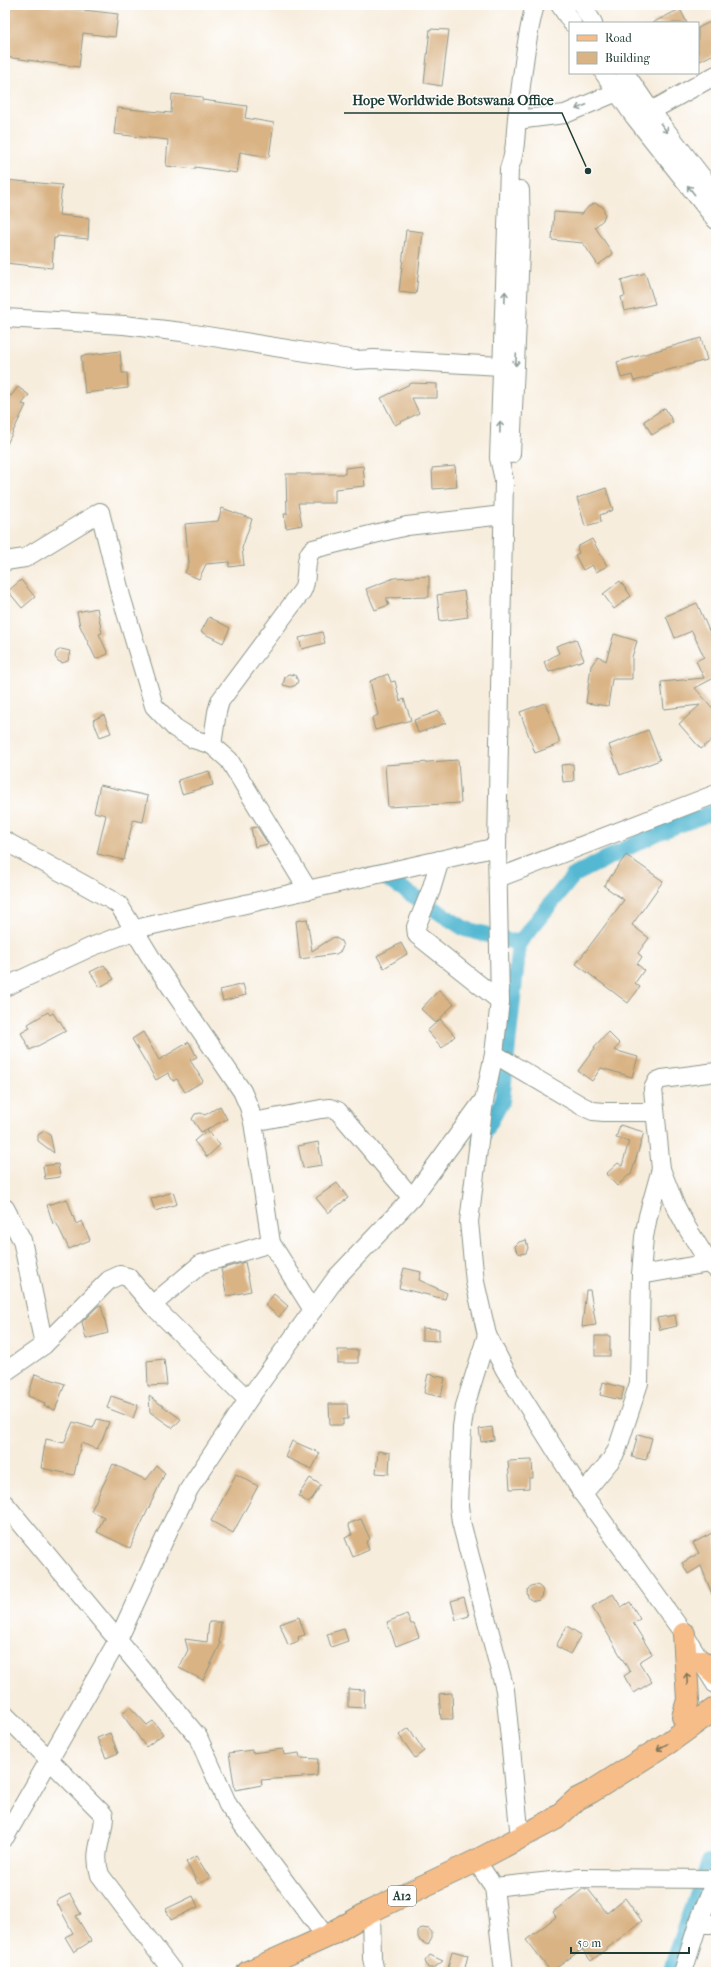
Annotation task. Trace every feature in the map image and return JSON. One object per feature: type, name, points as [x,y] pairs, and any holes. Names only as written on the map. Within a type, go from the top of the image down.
[{"type":"main road","points":[[683,1717],[688,1700],[684,1634]]},
{"type":"main road","points":[[556,1819],[573,1788],[683,1717],[716,1692]]},
{"type":"main road","name":"A12","points":[[248,1972],[326,1937],[371,1911],[476,1861],[556,1819],[577,1799],[591,1792],[668,1744],[716,1708]]},
{"type":"street","points":[[504,480],[511,458],[510,338],[514,230],[519,170],[515,153],[517,120],[528,34],[535,5]]},
{"type":"street","points":[[560,5],[571,22]]},
{"type":"street","points":[[582,5],[592,22]]},
{"type":"street","points":[[605,74],[634,116],[716,220]]},
{"type":"street","points":[[627,74],[651,111],[716,195]]},
{"type":"street","points":[[634,116],[651,111],[716,75]]},
{"type":"street","points":[[517,120],[565,114],[617,92]]},
{"type":"street","points":[[5,318],[124,326],[182,332],[356,360],[374,359],[501,366]]},
{"type":"street","points":[[510,338],[501,366],[500,458],[504,480],[497,847],[500,1001],[494,1054],[484,1101],[468,1222],[475,1282],[487,1335],[505,1370],[583,1494],[709,1667],[716,1685]]},
{"type":"street","points":[[5,562],[25,558],[100,512],[121,596],[154,706],[175,728],[193,739],[212,745],[229,760],[308,890]]},
{"type":"street","points":[[212,745],[220,701],[302,591],[307,578],[308,555],[313,549],[407,526],[503,515]]},
{"type":"street","points":[[498,878],[716,794]]},
{"type":"street","points":[[5,841],[110,898],[119,905],[133,932],[242,1092],[250,1107],[253,1122],[271,1243],[313,1310]]},
{"type":"street","points":[[5,987],[91,947],[144,927],[497,847]]},
{"type":"street","points":[[440,860],[431,890],[416,927],[417,935],[500,1001]]},
{"type":"street","points":[[494,1054],[593,1111],[654,1112]]},
{"type":"street","points":[[641,1275],[713,1266],[675,1205],[661,1169],[654,1112],[653,1089],[657,1080],[716,1072]]},
{"type":"street","points":[[5,1837],[118,1640],[171,1525],[189,1490],[248,1400],[336,1278],[412,1198],[484,1101]]},
{"type":"street","points":[[253,1122],[321,1109],[330,1108],[338,1111],[412,1198]]},
{"type":"street","points":[[583,1494],[611,1460],[617,1450],[639,1383],[641,1275],[648,1216],[661,1169]]},
{"type":"street","points":[[5,1208],[22,1240],[44,1345]]},
{"type":"street","points":[[152,1305],[201,1264],[271,1243]]},
{"type":"street","points":[[5,1372],[44,1345],[109,1280],[116,1276],[128,1277],[152,1305],[248,1400]]},
{"type":"street","points":[[487,1335],[465,1406],[459,1506],[461,1522],[505,1690],[520,1838]]},
{"type":"street","points":[[5,1504],[198,1737],[228,1806],[326,1937]]},
{"type":"street","points":[[5,1715],[104,1815],[104,1824],[96,1853],[100,1875],[173,1972]]},
{"type":"street","points":[[476,1861],[494,1887],[504,1972]]},
{"type":"street","points":[[494,1887],[580,1878],[716,1878],[698,1924],[683,1972]]},
{"type":"street","points":[[371,1911],[372,1958],[375,1972]]},
{"type":"street","points":[[698,1924],[716,1924]]},
{"type":"building","points":[[5,5],[41,5],[118,14],[115,37],[83,33],[79,67],[5,57]]},
{"type":"building","points":[[680,9],[686,22],[654,22]]},
{"type":"building","points":[[716,19],[716,53],[699,62],[699,28]]},
{"type":"building","points":[[430,29],[449,30],[442,86],[424,83]]},
{"type":"building","points":[[172,94],[202,97],[202,100],[247,106],[245,118],[274,123],[269,157],[240,152],[237,173],[195,167],[195,169],[166,166],[168,140],[114,134],[117,108],[171,113]]},
{"type":"building","points":[[5,180],[62,185],[59,215],[89,218],[88,239],[57,236],[57,238],[54,238],[52,268],[5,263]]},
{"type":"building","points":[[595,203],[603,207],[605,214],[603,220],[595,227],[613,254],[598,265],[583,243],[552,240],[554,212],[582,214],[589,206]]},
{"type":"building","points":[[406,230],[423,232],[416,294],[399,292]]},
{"type":"building","points":[[645,273],[655,304],[624,311],[621,297],[625,296],[621,280]]},
{"type":"building","points":[[701,338],[707,360],[652,374],[653,376],[634,381],[632,375],[621,378],[617,362]]},
{"type":"building","points":[[120,351],[122,373],[127,373],[128,388],[85,393],[81,356]]},
{"type":"building","points":[[412,383],[437,384],[437,398],[412,398],[419,413],[395,425],[381,398]]},
{"type":"building","points":[[18,387],[29,395],[22,404],[26,405],[5,448],[5,391],[11,396]]},
{"type":"building","points":[[665,408],[673,422],[652,435],[644,421]]},
{"type":"building","points":[[363,466],[365,486],[335,489],[335,503],[298,503],[302,525],[286,528],[284,514],[287,514],[286,474],[345,474],[345,468]]},
{"type":"building","points":[[455,466],[457,487],[433,489],[432,468]]},
{"type":"building","points":[[606,488],[613,510],[600,515],[601,522],[585,526],[577,498]]},
{"type":"building","points":[[222,508],[252,519],[242,548],[244,565],[229,567],[229,562],[206,564],[199,579],[185,573],[189,562],[185,524],[218,521]]},
{"type":"building","points":[[592,539],[607,566],[596,572],[592,565],[583,570],[575,555],[579,553],[577,547]]},
{"type":"building","points":[[429,576],[429,597],[386,598],[389,605],[375,610],[366,589],[394,578]]},
{"type":"building","points":[[21,580],[35,597],[22,608],[8,591]]},
{"type":"building","points":[[620,581],[631,596],[614,609],[603,594]]},
{"type":"building","points":[[464,591],[468,617],[440,621],[437,595]]},
{"type":"building","points":[[697,603],[716,647],[716,684],[714,678],[695,688],[716,712],[716,736],[701,749],[679,724],[700,705],[664,709],[661,682],[704,678],[696,661],[704,657],[692,631],[675,638],[666,616]]},
{"type":"building","points":[[97,608],[102,633],[99,634],[108,654],[96,659],[80,626],[77,612]]},
{"type":"building","points":[[209,617],[230,628],[223,643],[201,632]]},
{"type":"building","points":[[322,632],[325,643],[302,649],[299,638]]},
{"type":"building","points":[[614,634],[637,641],[632,657],[632,679],[612,679],[608,706],[586,703],[591,666],[598,656],[606,661]]},
{"type":"building","points":[[576,639],[584,660],[549,672],[544,662],[559,653],[556,646]]},
{"type":"building","points":[[61,649],[70,651],[68,661],[62,663],[55,657],[56,652]]},
{"type":"building","points":[[288,674],[295,675],[298,681],[296,685],[291,687],[283,685],[285,677]]},
{"type":"building","points":[[388,674],[391,682],[395,681],[400,701],[404,699],[411,720],[375,730],[372,718],[378,715],[370,681]]},
{"type":"building","points":[[545,703],[559,739],[559,744],[535,753],[520,712]]},
{"type":"building","points":[[439,711],[446,723],[418,733],[414,720]]},
{"type":"building","points":[[104,715],[111,733],[100,737],[93,720]]},
{"type":"building","points":[[648,730],[660,760],[620,775],[609,745]]},
{"type":"building","points":[[458,760],[461,803],[388,807],[385,765]]},
{"type":"building","points":[[573,764],[574,781],[563,782],[561,765]]},
{"type":"building","points":[[209,771],[213,785],[182,794],[178,780]]},
{"type":"building","points":[[100,785],[148,796],[143,822],[133,820],[124,860],[97,854],[106,815],[94,812]]},
{"type":"building","points":[[257,827],[268,844],[255,847],[251,828]]},
{"type":"building","points":[[626,855],[663,881],[632,925],[649,938],[638,953],[642,957],[637,964],[644,970],[635,983],[640,987],[628,1003],[576,964],[624,900],[604,886]]},
{"type":"building","points":[[307,919],[312,951],[334,937],[341,941],[343,946],[341,951],[336,954],[300,959],[296,921]]},
{"type":"building","points":[[401,943],[407,954],[384,968],[377,956]]},
{"type":"building","points":[[104,965],[114,979],[100,987],[90,972]]},
{"type":"building","points":[[243,984],[246,995],[223,1001],[220,990]]},
{"type":"building","points":[[439,990],[454,1004],[436,1023],[421,1009]]},
{"type":"building","points":[[48,1012],[50,1015],[53,1013],[66,1031],[30,1050],[21,1033],[30,1028],[28,1024]]},
{"type":"building","points":[[440,1019],[455,1036],[442,1048],[427,1031]]},
{"type":"building","points":[[143,1032],[159,1060],[189,1042],[197,1057],[190,1060],[203,1081],[185,1092],[177,1079],[173,1081],[168,1073],[156,1080],[132,1039]]},
{"type":"building","points":[[608,1032],[620,1044],[614,1050],[638,1057],[632,1077],[601,1068],[592,1081],[578,1071],[595,1048],[594,1047]]},
{"type":"building","points":[[220,1106],[227,1119],[201,1132],[192,1119],[195,1114],[201,1113],[205,1115]]},
{"type":"building","points":[[620,1125],[644,1132],[631,1175],[629,1175],[617,1186],[606,1174],[618,1163],[622,1166],[629,1141],[616,1138]]},
{"type":"building","points":[[207,1130],[220,1145],[207,1157],[194,1141]]},
{"type":"building","points":[[44,1131],[50,1134],[54,1153],[38,1141],[38,1135]]},
{"type":"building","points":[[318,1142],[322,1165],[303,1168],[298,1146]]},
{"type":"building","points":[[58,1164],[60,1177],[45,1179],[43,1166]]},
{"type":"building","points":[[337,1183],[348,1198],[328,1213],[316,1198]]},
{"type":"building","points":[[173,1192],[177,1204],[155,1211],[151,1199]]},
{"type":"building","points":[[67,1199],[76,1224],[82,1221],[90,1240],[69,1249],[56,1222],[53,1224],[47,1205]]},
{"type":"building","points":[[526,1240],[528,1248],[526,1253],[520,1254],[516,1250],[515,1246],[519,1242]]},
{"type":"building","points":[[245,1262],[251,1291],[227,1296],[221,1269]]},
{"type":"building","points":[[404,1268],[421,1272],[419,1280],[447,1293],[445,1299],[399,1288]]},
{"type":"building","points":[[586,1290],[590,1290],[596,1325],[582,1327]]},
{"type":"building","points":[[274,1294],[288,1306],[279,1317],[265,1305]]},
{"type":"building","points":[[101,1305],[108,1333],[86,1339],[82,1322],[98,1306]]},
{"type":"building","points":[[675,1315],[677,1326],[660,1330],[657,1318]]},
{"type":"building","points":[[422,1328],[439,1329],[439,1341],[422,1340]]},
{"type":"building","points":[[595,1336],[610,1336],[610,1356],[595,1356]]},
{"type":"building","points":[[338,1350],[358,1350],[358,1363],[338,1363]]},
{"type":"building","points":[[164,1359],[167,1385],[148,1386],[147,1361]]},
{"type":"building","points":[[35,1374],[65,1384],[55,1410],[44,1406],[45,1403],[28,1396]]},
{"type":"building","points":[[428,1374],[445,1378],[441,1397],[424,1393]]},
{"type":"building","points":[[603,1382],[624,1388],[621,1400],[600,1395]]},
{"type":"building","points":[[111,1396],[138,1405],[133,1418],[107,1408]]},
{"type":"building","points":[[149,1396],[181,1419],[173,1428],[150,1412]]},
{"type":"building","points":[[329,1404],[347,1404],[348,1419],[343,1419],[343,1425],[330,1425]]},
{"type":"building","points":[[97,1419],[109,1422],[103,1438],[97,1449],[81,1443],[74,1475],[41,1468],[46,1439],[64,1443],[73,1422],[93,1428]]},
{"type":"building","points":[[492,1427],[494,1440],[481,1442],[479,1429]]},
{"type":"building","points":[[638,1434],[652,1438],[646,1460],[632,1457]]},
{"type":"building","points":[[292,1441],[320,1453],[312,1469],[285,1457]]},
{"type":"building","points":[[378,1451],[390,1453],[389,1474],[376,1473]]},
{"type":"building","points":[[532,1460],[533,1478],[529,1478],[529,1488],[510,1489],[508,1461]]},
{"type":"building","points":[[113,1464],[146,1480],[157,1466],[165,1473],[130,1548],[97,1532],[104,1517],[91,1511]]},
{"type":"building","points":[[236,1474],[258,1486],[233,1533],[211,1521]]},
{"type":"building","points":[[310,1478],[321,1485],[309,1503],[298,1496]]},
{"type":"building","points":[[361,1519],[370,1539],[366,1542],[369,1550],[353,1557],[345,1538],[352,1535],[348,1524]]},
{"type":"building","points":[[716,1531],[715,1602],[701,1566],[688,1574],[682,1563],[699,1553],[693,1543]]},
{"type":"building","points":[[535,1585],[542,1590],[543,1593],[538,1600],[535,1601],[528,1596],[527,1593],[532,1586]]},
{"type":"building","points":[[613,1594],[621,1607],[630,1602],[640,1619],[633,1623],[652,1654],[639,1662],[652,1682],[634,1693],[624,1676],[630,1672],[592,1607]]},
{"type":"building","points":[[464,1597],[469,1616],[456,1620],[451,1601]]},
{"type":"building","points":[[407,1614],[411,1624],[414,1624],[419,1637],[396,1646],[387,1622]]},
{"type":"building","points":[[299,1617],[305,1635],[298,1637],[299,1641],[288,1645],[280,1624]]},
{"type":"building","points":[[209,1622],[221,1622],[219,1643],[221,1643],[203,1680],[179,1668],[188,1650],[185,1639],[207,1642]]},
{"type":"building","points":[[567,1626],[581,1635],[570,1654],[556,1646]]},
{"type":"building","points":[[344,1629],[348,1641],[331,1647],[327,1634]]},
{"type":"building","points":[[348,1689],[365,1690],[364,1708],[348,1707]]},
{"type":"building","points":[[452,1693],[453,1719],[441,1719],[439,1694]]},
{"type":"building","points":[[130,1707],[147,1725],[153,1721],[163,1734],[146,1747],[122,1714]]},
{"type":"building","points":[[409,1728],[424,1751],[415,1758],[399,1735]]},
{"type":"building","points":[[110,1733],[118,1753],[106,1758],[97,1738]]},
{"type":"building","points":[[283,1749],[284,1755],[299,1753],[300,1758],[318,1759],[317,1776],[261,1780],[262,1785],[235,1790],[229,1753],[252,1750],[252,1753]]},
{"type":"building","points":[[196,1856],[210,1878],[198,1884],[186,1862]]},
{"type":"building","points":[[583,1889],[588,1889],[607,1913],[625,1898],[642,1921],[591,1961],[582,1949],[551,1972],[526,1940],[556,1917],[553,1912]]},
{"type":"building","points":[[70,1894],[81,1914],[76,1916],[91,1941],[74,1952],[65,1937],[73,1933],[56,1901]]},
{"type":"building","points":[[193,1896],[198,1907],[171,1920],[166,1909]]},
{"type":"building","points":[[422,1928],[429,1929],[432,1933],[432,1938],[428,1945],[420,1941],[418,1937],[418,1932]]},
{"type":"building","points":[[452,1951],[468,1955],[464,1972],[448,1968]]},
{"type":"building","points":[[430,1955],[443,1961],[434,1968],[428,1968],[425,1961]]},
{"type":"waterway","points":[[480,1141],[502,1101],[519,943],[574,875],[657,833],[716,811]]},
{"type":"waterway","points":[[369,876],[383,876],[465,929],[519,943]]},
{"type":"waterway","points":[[670,1972],[709,1862]]},
{"type":"place","name":"Hope Worldwide Botswana Office","points":[[588,171]]}]
